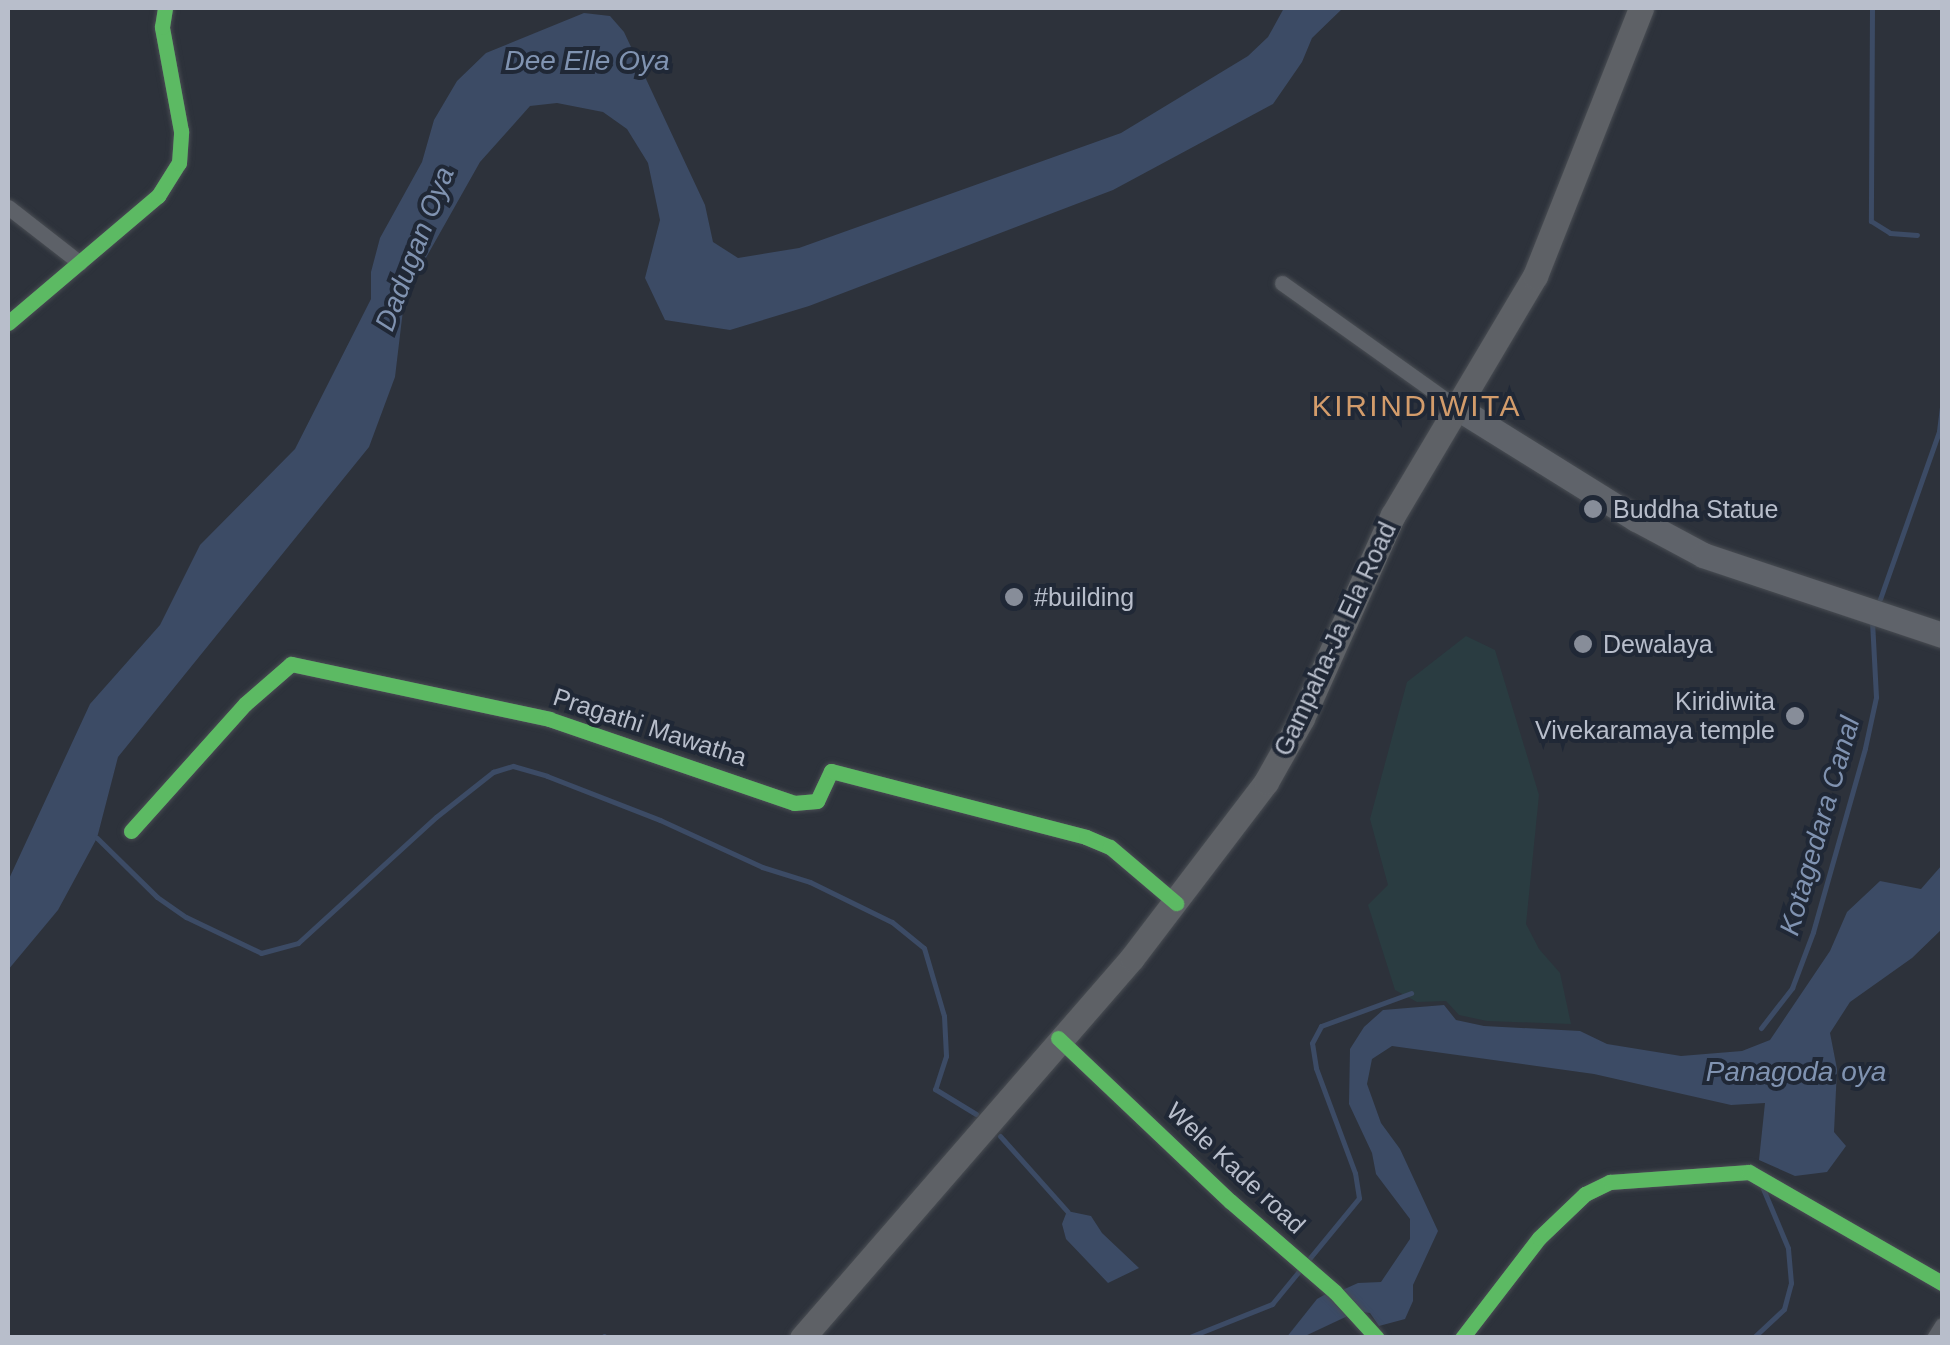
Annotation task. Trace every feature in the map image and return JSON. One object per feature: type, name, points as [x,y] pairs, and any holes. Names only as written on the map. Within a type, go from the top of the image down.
[{"type":"highway","name":"Gampaha-Ja Ela Road","points":[[802,1338],[1176,902],[1278,762],[1393,515],[1535,276],[1640,8]]},
{"type":"main road","points":[[1456,407],[1636,519],[1703,554],[1942,635]]},
{"type":"street","points":[[8,323],[158,196],[180,163],[180,131],[162,27],[165,8]]},
{"type":"street","points":[[8,207],[80,263]]},
{"type":"street","points":[[1282,283],[1456,407]]},
{"type":"street","name":"Pragathi Mawatha","points":[[132,831],[245,704],[291,664],[550,719],[794,803],[817,800],[825,776],[832,771],[1086,837],[1110,847],[1176,902]]},
{"type":"street","name":"Wele Kade road","points":[[1058,1038],[1230,1202],[1335,1292],[1377,1338]]},
{"type":"street","points":[[1462,1338],[1539,1238],[1596,1185],[1749,1172],[1942,1283]]},
{"type":"street","points":[[1934,1338],[1942,1325]]},
{"type":"shaded area","points":[[1466,636],[1495,650],[1539,795],[1526,924],[1539,949],[1560,973],[1571,1024],[1487,1021],[1459,1015],[1446,1001],[1417,1002],[1395,990],[1368,905],[1388,885],[1370,819],[1407,682]]},
{"type":"water","name":"Dee Elle Oya","points":[[1284,8],[1343,8],[1312,38],[1302,62],[1273,104],[1113,190],[809,306],[730,330],[665,320],[645,278],[660,220],[648,163],[627,129],[603,112],[557,103],[530,106],[480,162],[423,263],[403,310],[395,377],[369,447],[118,757],[97,838],[58,910],[8,970],[8,881],[90,704],[160,625],[200,545],[295,449],[371,299],[371,272],[380,238],[422,162],[434,120],[457,81],[486,53],[584,13],[610,16],[624,32],[705,205],[713,242],[738,258],[799,248],[1121,133],[1248,56],[1268,37]]},
{"type":"water","name":"Panagoda oya","points":[[1942,865],[1942,929],[1912,958],[1850,1002],[1830,1033],[1837,1069],[1834,1132],[1846,1146],[1827,1172],[1795,1176],[1759,1160],[1765,1103],[1731,1105],[1594,1074],[1392,1046],[1372,1059],[1367,1084],[1381,1123],[1400,1149],[1438,1231],[1413,1285],[1413,1301],[1405,1319],[1379,1326],[1370,1313],[1357,1311],[1338,1292],[1358,1283],[1381,1282],[1410,1239],[1410,1219],[1376,1174],[1372,1153],[1349,1104],[1350,1049],[1364,1027],[1383,1010],[1444,1005],[1456,1020],[1484,1026],[1580,1031],[1607,1044],[1681,1056],[1742,1051],[1770,1040],[1830,951],[1847,912],[1880,881],[1921,889]]},
{"type":"water","points":[[1067,1211],[1091,1216],[1102,1233],[1139,1268],[1108,1283],[1066,1239],[1062,1224]]},
{"type":"water","points":[[1331,1291],[1354,1313],[1303,1337],[1286,1338],[1317,1299]]},
{"type":"waterway","points":[[1872,8],[1871,221],[1890,233],[1917,235]]},
{"type":"waterway","name":"Kotagedara Canal","points":[[1880,599],[1939,431],[1942,406]]},
{"type":"waterway","name":"Kotagedara Canal","points":[[1761,1028],[1792,988],[1813,932],[1865,748],[1876,697],[1872,621]]},
{"type":"waterway","points":[[97,838],[157,897],[186,917],[261,953],[298,943],[436,817],[493,772],[513,766],[547,776],[660,820],[762,867],[810,882],[892,922],[924,948],[944,1016],[946,1056],[935,1089],[976,1114]]},
{"type":"waterway","points":[[1187,1338],[1272,1304],[1359,1198],[1355,1173],[1316,1068],[1312,1043],[1321,1026],[1411,993]]},
{"type":"waterway","points":[[1000,1136],[1067,1211]]},
{"type":"waterway","points":[[1753,1338],[1784,1309],[1791,1283],[1788,1248],[1762,1186]]},
{"type":"cycle path","points":[[8,323],[158,196],[179,163],[181,131],[162,27],[165,8]]},
{"type":"cycle path","points":[[131,831],[245,704],[291,664],[549,719],[794,803],[817,801],[831,771],[1086,837],[1110,847],[1176,903]]},
{"type":"cycle path","points":[[1058,1038],[1230,1201],[1335,1292],[1377,1338]]},
{"type":"cycle path","points":[[1462,1338],[1539,1238],[1585,1194],[1610,1182],[1749,1172],[1942,1283]]},
{"type":"place","name":"Buddha Statue","points":[[1593,509]]},
{"type":"place","name":"#building","points":[[1014,597]]},
{"type":"place","name":"Dewalaya","points":[[1583,644]]},
{"type":"place","name":"Kiridiwita Vivekaramaya temple","points":[[1795,716]]},
{"type":"district","name":"KIRINDIWITA","points":[[1417,406]]},
{"type":"water label","name":"Dadugan Oya","points":[[415,249]]}]
